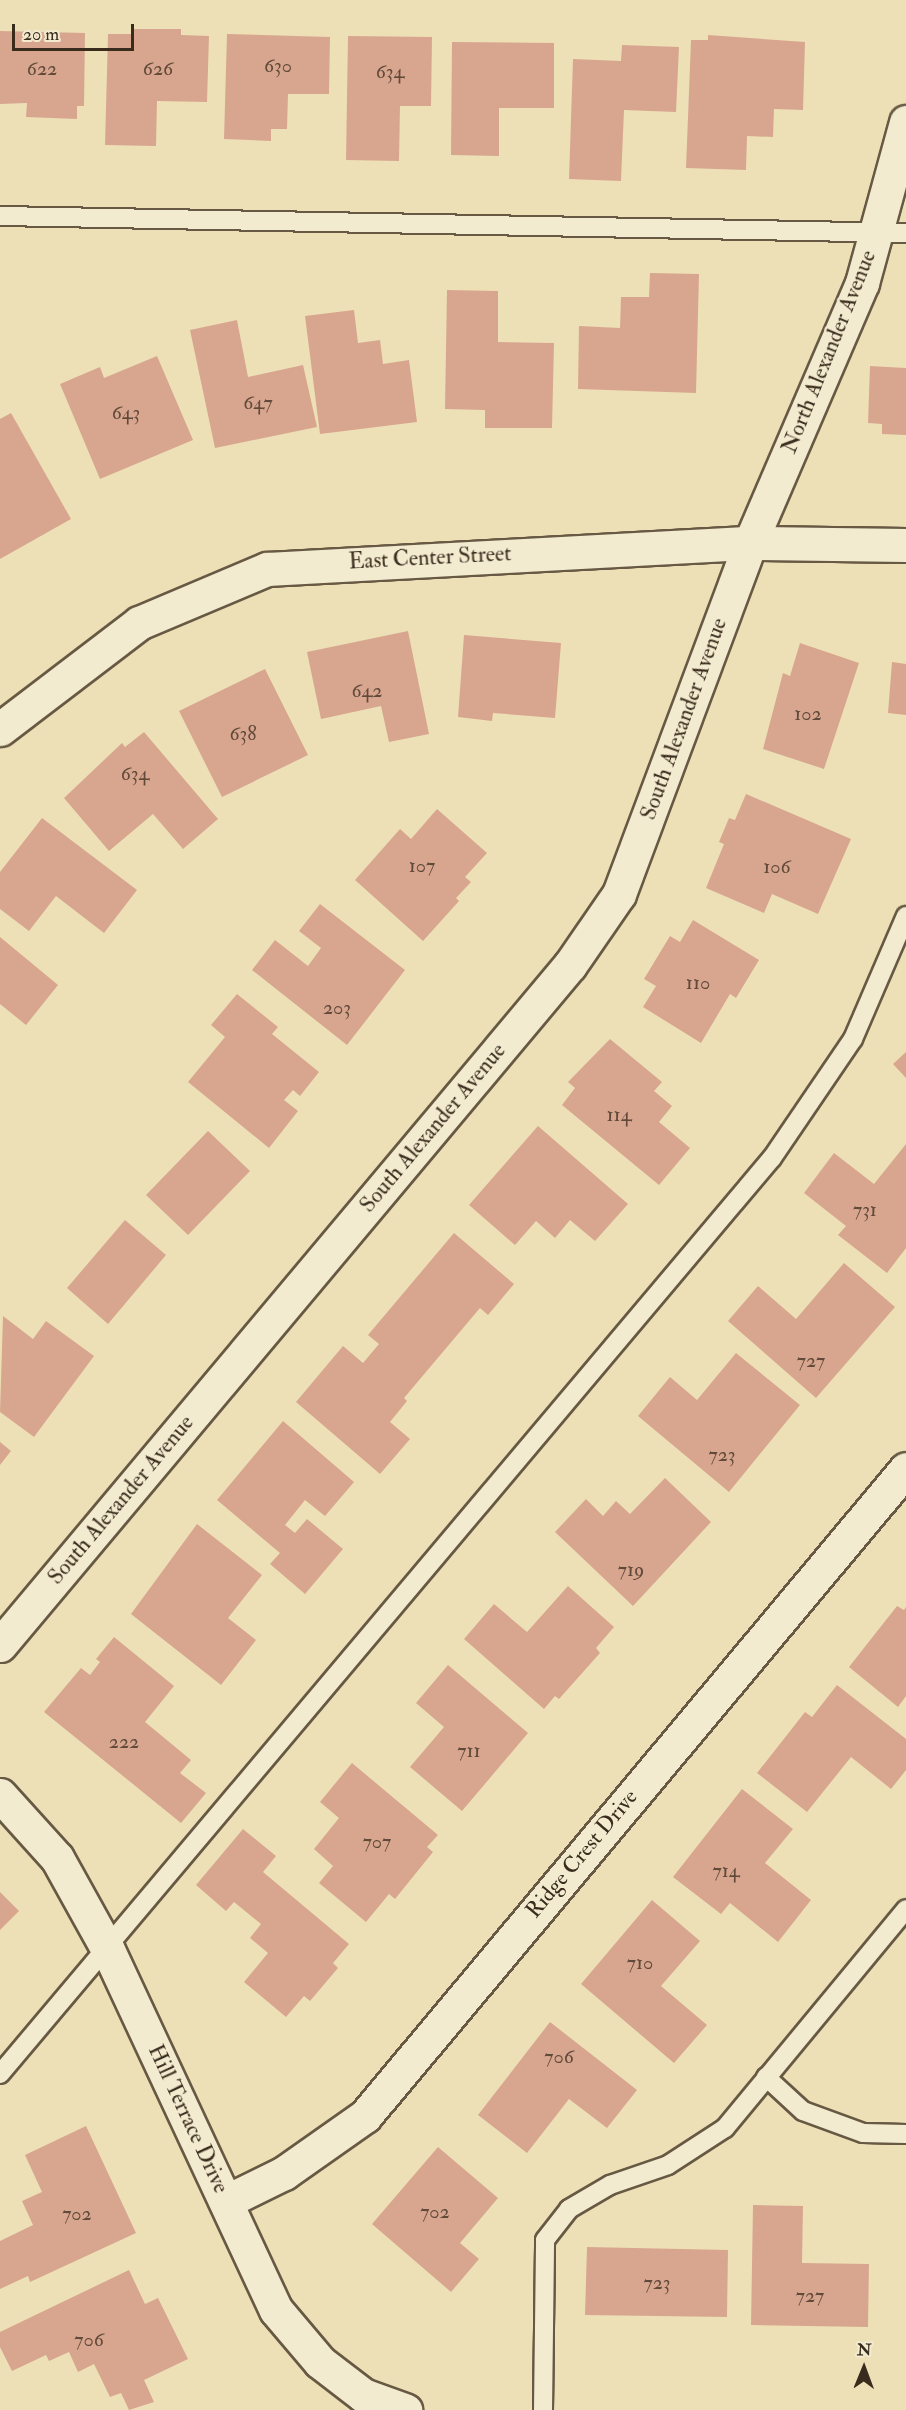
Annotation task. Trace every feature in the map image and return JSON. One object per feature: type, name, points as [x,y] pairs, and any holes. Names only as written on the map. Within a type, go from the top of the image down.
[{"type":"street","name":"North Alexander Avenue","points":[[750,543],[862,283],[891,232],[906,122]]},
{"type":"street","name":"East Center Street","points":[[0,729],[139,623],[267,569],[750,543],[906,546]]},
{"type":"street","name":"South Alexander Avenue","points":[[0,1645],[570,965],[619,894],[750,543]]},
{"type":"street","name":"Ridge Crest Drive","points":[[227,2201],[284,2174],[364,2116],[906,1469]]},
{"type":"street","name":"Hill Terrace Drive","points":[[0,1795],[57,1858],[108,1950],[276,2310],[320,2362],[363,2395],[405,2410]]},
{"type":"lane","points":[[0,216],[891,232]]},
{"type":"lane","points":[[0,2074],[108,1950],[772,1158],[853,1039],[906,916]]},
{"type":"lane","points":[[543,2410],[545,2240],[569,2209],[610,2185],[668,2165],[725,2128],[906,1909]]},
{"type":"lane","points":[[766,2077],[802,2111],[864,2133],[906,2133]]},
{"type":"building","points":[[133,29],[181,29],[181,35],[209,36],[207,102],[157,101],[156,146],[105,145],[108,34],[133,34]]},
{"type":"building","points":[[0,31],[85,33],[84,106],[77,106],[77,119],[26,117],[27,103],[0,104]]},
{"type":"building","points":[[227,34],[330,37],[329,94],[288,94],[287,129],[271,129],[271,141],[224,139]]},
{"type":"building","points":[[708,35],[805,42],[803,110],[774,109],[773,137],[747,136],[746,170],[686,168],[691,40],[708,40]]},
{"type":"building","points":[[348,36],[432,37],[431,106],[400,106],[399,161],[346,160]]},
{"type":"building","points":[[452,42],[554,43],[554,108],[499,108],[499,156],[451,155]]},
{"type":"building","points":[[622,45],[679,47],[676,112],[624,110],[621,181],[569,179],[573,59],[621,61]]},
{"type":"building","points":[[650,273],[699,274],[696,393],[578,389],[579,326],[620,328],[621,297],[649,297]]},
{"type":"building","points":[[447,290],[498,291],[498,342],[554,343],[552,428],[485,428],[485,410],[445,409]]},
{"type":"building","points":[[354,310],[358,343],[380,340],[383,364],[409,360],[417,422],[320,434],[305,316]]},
{"type":"building","points":[[237,320],[248,377],[303,365],[317,427],[215,448],[190,330]]},
{"type":"building","points":[[157,356],[193,440],[100,479],[60,384],[100,367],[104,378]]},
{"type":"building","points":[[870,366],[906,368],[906,435],[882,434],[882,424],[868,423]]},
{"type":"building","points":[[11,413],[71,519],[0,559],[0,419]]},
{"type":"building","points":[[408,631],[429,734],[389,742],[381,706],[321,719],[307,652]]},
{"type":"building","points":[[464,635],[561,643],[555,718],[493,713],[492,721],[458,717]]},
{"type":"building","points":[[800,643],[859,663],[824,769],[763,749],[783,673],[790,676]]},
{"type":"building","points":[[892,662],[906,664],[906,715],[888,713]]},
{"type":"building","points":[[265,669],[308,755],[222,797],[179,711]]},
{"type":"building","points":[[144,732],[218,819],[183,849],[153,814],[109,851],[64,798],[122,743],[125,747]]},
{"type":"building","points":[[746,794],[851,839],[818,914],[772,894],[764,913],[706,888],[724,844],[719,842],[729,818],[735,820]]},
{"type":"building","points":[[437,809],[487,853],[465,877],[471,882],[456,898],[459,901],[423,941],[355,880],[400,829],[411,839]]},
{"type":"building","points":[[42,818],[137,890],[104,933],[56,896],[29,931],[0,909],[0,872]]},
{"type":"building","points":[[320,904],[405,970],[347,1045],[252,970],[275,940],[308,966],[321,948],[299,931]]},
{"type":"building","points":[[693,920],[759,960],[736,998],[730,994],[701,1043],[643,1007],[656,986],[644,979],[670,936],[680,942]]},
{"type":"building","points":[[0,937],[58,985],[26,1025],[0,1004]]},
{"type":"building","points":[[237,994],[278,1027],[272,1034],[319,1072],[300,1096],[293,1090],[284,1100],[298,1111],[269,1148],[188,1082],[225,1037],[211,1025]]},
{"type":"building","points":[[610,1039],[662,1082],[654,1091],[672,1106],[659,1122],[690,1148],[659,1185],[562,1105],[575,1088],[568,1082]]},
{"type":"building","points":[[906,1052],[906,1078],[893,1064]]},
{"type":"building","points":[[538,1126],[628,1204],[595,1241],[570,1220],[555,1238],[536,1221],[515,1245],[469,1205]]},
{"type":"building","points":[[208,1131],[250,1171],[188,1235],[146,1195]]},
{"type":"building","points":[[906,1144],[906,1248],[887,1273],[838,1235],[846,1226],[804,1193],[834,1153],[874,1184]]},
{"type":"building","points":[[125,1220],[166,1255],[108,1324],[67,1288]]},
{"type":"building","points":[[454,1233],[514,1284],[488,1315],[480,1308],[404,1398],[407,1401],[390,1422],[410,1439],[380,1474],[296,1402],[343,1346],[363,1363],[379,1344],[368,1335]]},
{"type":"building","points":[[844,1263],[895,1307],[816,1398],[728,1321],[758,1286],[796,1319]]},
{"type":"building","points":[[3,1316],[33,1339],[46,1321],[94,1356],[34,1437],[0,1412]]},
{"type":"building","points":[[736,1353],[800,1405],[729,1492],[638,1416],[670,1377],[697,1400]]},
{"type":"building","points":[[283,1421],[354,1482],[325,1516],[305,1500],[285,1525],[295,1533],[307,1519],[343,1549],[305,1594],[270,1564],[280,1553],[217,1500]]},
{"type":"building","points":[[0,1442],[11,1451],[0,1465]]},
{"type":"building","points":[[665,1478],[711,1522],[633,1606],[555,1532],[586,1499],[603,1516],[616,1501],[630,1514]]},
{"type":"building","points":[[197,1524],[262,1575],[228,1618],[256,1640],[221,1685],[131,1614]]},
{"type":"building","points":[[568,1586],[614,1627],[596,1648],[600,1653],[559,1699],[555,1696],[544,1709],[464,1639],[494,1604],[527,1632]]},
{"type":"building","points":[[897,1606],[904,1610],[906,1607],[906,1696],[898,1707],[849,1667]]},
{"type":"building","points":[[114,1637],[174,1686],[145,1722],[191,1760],[180,1773],[206,1793],[181,1823],[44,1712],[81,1668],[90,1675],[100,1662],[96,1659]]},
{"type":"building","points":[[448,1665],[528,1733],[462,1811],[410,1767],[444,1727],[416,1703]]},
{"type":"building","points":[[837,1685],[906,1739],[906,1770],[891,1789],[851,1757],[807,1812],[757,1773],[805,1712],[812,1717]]},
{"type":"building","points":[[352,1763],[438,1835],[427,1847],[433,1852],[395,1899],[389,1894],[366,1922],[319,1883],[333,1866],[314,1849],[339,1818],[320,1802]]},
{"type":"building","points":[[742,1789],[793,1829],[765,1863],[811,1900],[778,1942],[730,1903],[721,1914],[673,1877]]},
{"type":"building","points":[[243,1829],[276,1856],[263,1872],[349,1944],[333,1963],[338,1968],[310,2001],[304,1996],[286,2017],[244,1982],[268,1953],[250,1938],[261,1924],[234,1902],[226,1911],[196,1885]]},
{"type":"building","points":[[0,1892],[19,1911],[0,1930]]},
{"type":"building","points":[[652,1900],[700,1941],[661,1986],[707,2025],[674,2063],[581,1984]]},
{"type":"building","points":[[550,2022],[637,2090],[607,2128],[569,2099],[527,2153],[478,2115]]},
{"type":"building","points":[[86,2126],[136,2233],[30,2282],[28,2276],[0,2289],[0,2241],[33,2225],[22,2201],[42,2192],[25,2155]]},
{"type":"building","points":[[438,2147],[498,2198],[460,2243],[479,2259],[451,2292],[372,2224]]},
{"type":"building","points":[[753,2205],[803,2206],[802,2263],[869,2264],[868,2327],[751,2325]]},
{"type":"building","points":[[587,2247],[728,2250],[727,2317],[585,2315]]},
{"type":"building","points":[[129,2270],[145,2304],[158,2298],[188,2359],[144,2380],[154,2402],[129,2410],[121,2393],[110,2397],[94,2364],[78,2372],[69,2352],[49,2361],[46,2355],[12,2371],[0,2347],[0,2332]]}]
